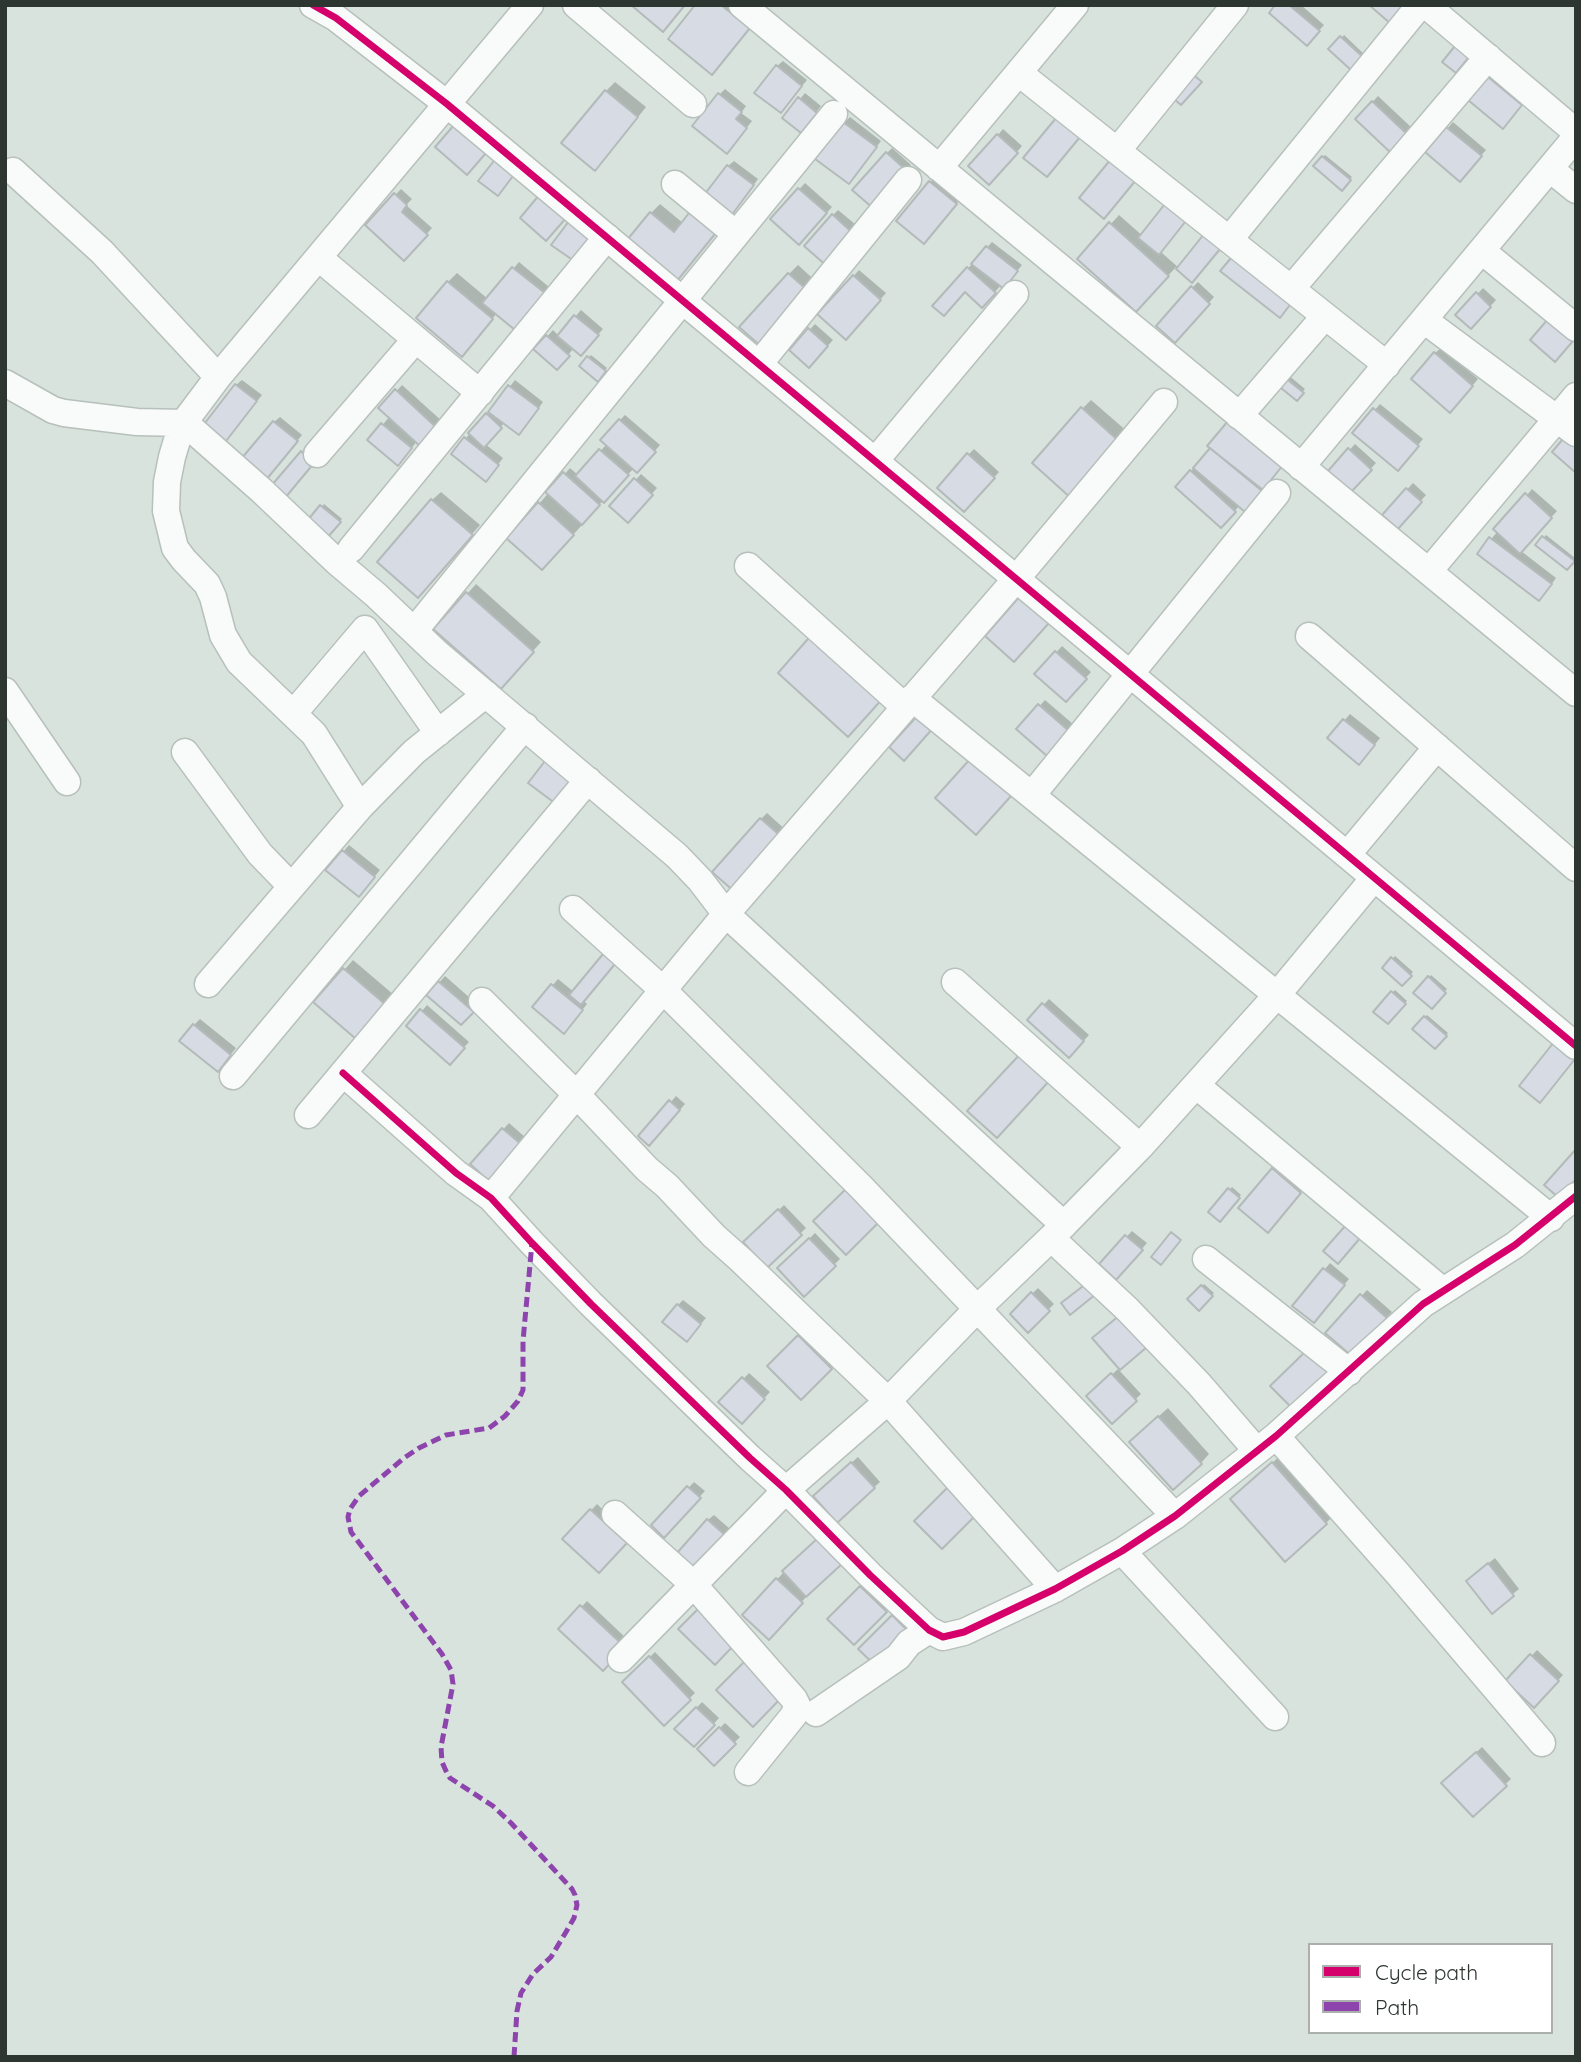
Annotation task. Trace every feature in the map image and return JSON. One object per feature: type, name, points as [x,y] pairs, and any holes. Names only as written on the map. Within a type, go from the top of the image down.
[{"type":"street","points":[[313,5],[336,18],[447,104],[1576,1046]]},
{"type":"street","points":[[360,807],[320,741],[239,662],[223,635],[207,584],[175,548],[166,511],[167,482],[172,457],[186,423],[218,377],[530,5]]},
{"type":"street","points":[[576,5],[693,104]]},
{"type":"street","points":[[742,5],[1576,693]]},
{"type":"street","points":[[939,168],[1075,5]]},
{"type":"street","points":[[1117,151],[1235,5]]},
{"type":"street","points":[[1229,240],[1420,5]]},
{"type":"street","points":[[1426,5],[1576,132]]},
{"type":"street","points":[[1291,289],[1488,57]]},
{"type":"street","points":[[1018,73],[1387,365]]},
{"type":"street","points":[[414,631],[834,114]]},
{"type":"street","points":[[1301,467],[1576,138]]},
{"type":"street","points":[[1550,169],[1576,190]]},
{"type":"street","points":[[12,171],[102,252],[218,377]]},
{"type":"street","points":[[759,364],[908,180]]},
{"type":"street","points":[[675,184],[736,234]]},
{"type":"street","points":[[351,549],[607,237]]},
{"type":"street","points":[[1482,251],[1576,328]]},
{"type":"street","points":[[319,258],[480,393]]},
{"type":"street","points":[[875,461],[1015,294]]},
{"type":"street","points":[[1240,416],[1325,316]]},
{"type":"street","points":[[1424,320],[1566,426]]},
{"type":"street","points":[[317,454],[416,339]]},
{"type":"street","points":[[5,383],[53,410],[64,413],[137,422],[186,423],[414,631],[677,856],[726,914],[1058,1231],[1127,1310],[1199,1384],[1267,1444],[1398,1574],[1542,1743]]},
{"type":"street","points":[[1429,570],[1566,426],[1576,396]]},
{"type":"street","points":[[491,1198],[726,914],[1016,579],[1164,402]]},
{"type":"street","points":[[1032,795],[1277,493]]},
{"type":"street","points":[[748,566],[909,703],[1032,795],[1551,1218]]},
{"type":"street","points":[[293,714],[365,629],[438,733]]},
{"type":"street","points":[[1309,636],[1576,868]]},
{"type":"street","points":[[5,691],[67,782]]},
{"type":"street","points":[[208,984],[360,807],[414,752],[486,694]]},
{"type":"street","points":[[233,1076],[525,726]]},
{"type":"street","points":[[1347,855],[1437,747]]},
{"type":"street","points":[[185,752],[260,854],[291,887]]},
{"type":"street","points":[[308,1115],[588,780]]},
{"type":"street","points":[[621,1659],[786,1490],[888,1401],[1140,1147],[1277,995],[1374,878]]},
{"type":"street","points":[[573,909],[663,990],[861,1187],[1175,1516]]},
{"type":"street","points":[[956,982],[1140,1147]]},
{"type":"street","points":[[482,1001],[714,1236],[888,1401],[1055,1589]]},
{"type":"street","points":[[343,1073],[456,1174],[491,1198],[592,1304],[786,1490],[870,1576],[929,1630],[943,1637],[952,1637],[1055,1589],[1122,1551],[1175,1516],[1267,1444],[1349,1372],[1407,1316],[1515,1245],[1576,1196]]},
{"type":"street","points":[[1196,1085],[1443,1291]]},
{"type":"street","points":[[1206,1259],[1349,1372]]},
{"type":"street","points":[[615,1514],[693,1584],[796,1702],[794,1715],[748,1772]]},
{"type":"street","points":[[1122,1551],[1275,1717]]},
{"type":"street","points":[[816,1713],[898,1657],[909,1643],[929,1630]]},
{"type":"building","points":[[631,5],[685,5],[663,32]]},
{"type":"building","points":[[695,5],[721,5],[750,28],[712,75],[668,39]]},
{"type":"building","points":[[1275,5],[1289,5],[1320,31],[1307,46],[1269,13]]},
{"type":"building","points":[[1369,5],[1405,5],[1391,24]]},
{"type":"building","points":[[1340,36],[1364,58],[1352,71],[1328,49]]},
{"type":"building","points":[[1455,46],[1469,57],[1456,73],[1442,62]]},
{"type":"building","points":[[776,65],[802,86],[781,113],[754,93]]},
{"type":"building","points":[[1189,71],[1202,82],[1181,105],[1168,94]]},
{"type":"building","points":[[1488,77],[1522,105],[1503,129],[1468,100]]},
{"type":"building","points":[[605,90],[638,117],[595,171],[561,143]]},
{"type":"building","points":[[718,93],[742,112],[736,119],[747,128],[727,154],[692,126]]},
{"type":"building","points":[[798,97],[817,113],[801,133],[782,118]]},
{"type":"building","points":[[1372,101],[1408,135],[1391,153],[1355,119]]},
{"type":"building","points":[[1056,118],[1080,137],[1047,177],[1023,158]]},
{"type":"building","points":[[843,122],[877,147],[849,184],[815,159]]},
{"type":"building","points":[[454,125],[486,153],[467,175],[435,147]]},
{"type":"building","points":[[1446,127],[1482,156],[1460,182],[1425,152]]},
{"type":"building","points":[[997,134],[1018,153],[989,185],[968,166]]},
{"type":"building","points":[[886,152],[907,171],[874,209],[852,190]]},
{"type":"building","points":[[1322,156],[1351,180],[1342,191],[1313,166]]},
{"type":"building","points":[[497,157],[516,172],[498,196],[478,181]]},
{"type":"building","points":[[1111,159],[1136,180],[1104,219],[1079,198]]},
{"type":"building","points":[[727,165],[754,185],[731,216],[704,195]]},
{"type":"building","points":[[929,181],[957,204],[924,244],[896,221]]},
{"type":"building","points":[[798,188],[827,213],[799,245],[770,219]]},
{"type":"building","points":[[394,193],[407,205],[402,212],[428,235],[404,261],[365,225]]},
{"type":"building","points":[[540,194],[567,217],[546,241],[520,218]]},
{"type":"building","points":[[1168,200],[1189,217],[1159,255],[1138,238]]},
{"type":"building","points":[[693,208],[719,229],[677,281],[627,240],[650,212],[674,232]]},
{"type":"building","points":[[832,214],[856,236],[828,267],[804,246]]},
{"type":"building","points":[[569,221],[594,242],[577,263],[551,245]]},
{"type":"building","points":[[1109,222],[1169,276],[1136,312],[1077,259]]},
{"type":"building","points":[[1208,229],[1225,243],[1192,283],[1176,269]]},
{"type":"building","points":[[986,246],[1018,271],[1004,289],[971,264]]},
{"type":"building","points":[[1237,251],[1296,297],[1280,318],[1220,271]]},
{"type":"building","points":[[512,267],[545,293],[515,330],[482,303]]},
{"type":"building","points":[[967,267],[996,293],[982,308],[965,292],[944,316],[932,306]]},
{"type":"building","points":[[788,273],[813,295],[764,349],[739,327]]},
{"type":"building","points":[[853,275],[881,300],[846,340],[817,314]]},
{"type":"building","points":[[447,281],[493,319],[462,357],[416,318]]},
{"type":"building","points":[[1191,286],[1210,304],[1175,343],[1156,326]]},
{"type":"building","points":[[1476,292],[1491,307],[1471,329],[1455,315]]},
{"type":"building","points":[[574,315],[599,335],[581,356],[557,336]]},
{"type":"building","points":[[1548,319],[1573,341],[1555,362],[1530,340]]},
{"type":"building","points":[[808,328],[828,346],[809,368],[789,350]]},
{"type":"building","points":[[546,335],[570,356],[557,370],[533,349]]},
{"type":"building","points":[[1434,352],[1473,386],[1450,413],[1411,379]]},
{"type":"building","points":[[587,356],[606,371],[598,382],[579,366]]},
{"type":"building","points":[[1283,376],[1304,393],[1297,401],[1276,384]]},
{"type":"building","points":[[235,384],[257,401],[223,445],[201,428]]},
{"type":"building","points":[[508,385],[539,408],[519,435],[488,412]]},
{"type":"building","points":[[395,389],[438,429],[421,447],[378,408]]},
{"type":"building","points":[[1081,407],[1121,443],[1072,499],[1032,463]]},
{"type":"building","points":[[1373,408],[1419,446],[1398,471],[1352,433]]},
{"type":"building","points":[[486,413],[502,428],[484,448],[468,433]]},
{"type":"building","points":[[619,419],[656,452],[637,473],[600,440]]},
{"type":"building","points":[[273,421],[298,441],[266,480],[241,459]]},
{"type":"building","points":[[1228,421],[1283,465],[1263,490],[1207,446]]},
{"type":"building","points":[[381,423],[412,448],[398,466],[367,440]]},
{"type":"building","points":[[1567,434],[1576,442],[1576,473],[1552,452]]},
{"type":"building","points":[[464,437],[499,465],[486,482],[451,454]]},
{"type":"building","points":[[1210,448],[1262,491],[1245,512],[1193,468]]},
{"type":"building","points":[[1348,448],[1372,470],[1351,492],[1328,471]]},
{"type":"building","points":[[599,449],[629,475],[604,503],[575,476]]},
{"type":"building","points":[[301,451],[314,463],[285,498],[271,486]]},
{"type":"building","points":[[967,453],[995,478],[964,512],[937,488]]},
{"type":"building","points":[[1190,470],[1236,512],[1221,528],[1175,487]]},
{"type":"building","points":[[563,472],[600,505],[582,525],[545,492]]},
{"type":"building","points":[[634,478],[653,495],[628,523],[609,506]]},
{"type":"building","points":[[1406,488],[1422,502],[1398,529],[1382,515]]},
{"type":"building","points":[[1525,493],[1552,518],[1520,554],[1493,529]]},
{"type":"building","points":[[431,499],[473,535],[418,598],[377,562]]},
{"type":"building","points":[[538,502],[574,535],[542,570],[506,538]]},
{"type":"building","points":[[320,505],[341,522],[327,538],[307,521]]},
{"type":"building","points":[[1542,536],[1575,561],[1567,570],[1535,545]]},
{"type":"building","points":[[1489,537],[1552,584],[1539,601],[1477,554]]},
{"type":"building","points":[[466,592],[534,652],[501,689],[433,629]]},
{"type":"building","points":[[1020,596],[1049,623],[1014,662],[985,636]]},
{"type":"building","points":[[814,632],[885,696],[848,737],[778,673]]},
{"type":"building","points":[[1055,651],[1087,679],[1066,702],[1034,674]]},
{"type":"building","points":[[1038,704],[1069,731],[1047,756],[1016,729]]},
{"type":"building","points":[[919,714],[934,727],[904,761],[889,747]]},
{"type":"building","points":[[1343,719],[1375,745],[1359,765],[1327,738]]},
{"type":"building","points":[[971,758],[1012,795],[976,835],[935,798]]},
{"type":"building","points":[[545,761],[573,782],[556,804],[528,783]]},
{"type":"building","points":[[760,818],[784,839],[736,893],[712,872]]},
{"type":"building","points":[[342,850],[375,877],[359,897],[325,870]]},
{"type":"building","points":[[603,954],[615,964],[581,1005],[569,995]]},
{"type":"building","points":[[1391,957],[1412,976],[1402,986],[1382,968]]},
{"type":"building","points":[[343,968],[386,1005],[356,1039],[313,1002]]},
{"type":"building","points":[[1428,976],[1446,993],[1432,1009],[1413,993]]},
{"type":"building","points":[[438,981],[474,1012],[461,1025],[426,995]]},
{"type":"building","points":[[551,984],[583,1010],[564,1034],[532,1007]]},
{"type":"building","points":[[1391,991],[1406,1004],[1388,1024],[1373,1012]]},
{"type":"building","points":[[1042,1003],[1084,1041],[1069,1058],[1027,1020]]},
{"type":"building","points":[[420,1009],[465,1048],[450,1065],[406,1026]]},
{"type":"building","points":[[1424,1016],[1447,1036],[1435,1049],[1412,1029]]},
{"type":"building","points":[[193,1024],[231,1055],[218,1072],[179,1041]]},
{"type":"building","points":[[1554,1042],[1575,1059],[1540,1103],[1519,1086]]},
{"type":"building","points":[[1022,1052],[1051,1079],[997,1138],[967,1111]]},
{"type":"building","points":[[669,1100],[680,1110],[649,1146],[638,1136]]},
{"type":"building","points":[[502,1128],[522,1145],[490,1182],[470,1164]]},
{"type":"building","points":[[1576,1149],[1576,1179],[1559,1198],[1544,1185]]},
{"type":"building","points":[[1272,1168],[1301,1193],[1268,1233],[1238,1208]]},
{"type":"building","points":[[850,1185],[883,1218],[846,1255],[813,1221]]},
{"type":"building","points":[[1228,1188],[1240,1198],[1220,1222],[1208,1212]]},
{"type":"building","points":[[778,1209],[802,1235],[767,1268],[743,1242]]},
{"type":"building","points":[[1346,1225],[1361,1237],[1338,1264],[1323,1251]]},
{"type":"building","points":[[1171,1232],[1181,1240],[1161,1265],[1151,1257]]},
{"type":"building","points":[[1125,1235],[1143,1250],[1116,1280],[1099,1264]]},
{"type":"building","points":[[809,1238],[836,1266],[804,1297],[777,1268]]},
{"type":"building","points":[[1323,1268],[1345,1285],[1314,1323],[1292,1306]]},
{"type":"building","points":[[1087,1283],[1096,1294],[1070,1315],[1061,1303]]},
{"type":"building","points":[[1201,1285],[1213,1296],[1199,1311],[1187,1299]]},
{"type":"building","points":[[1031,1292],[1050,1311],[1028,1333],[1010,1314]]},
{"type":"building","points":[[1360,1294],[1387,1318],[1353,1357],[1325,1333]]},
{"type":"building","points":[[677,1304],[701,1324],[687,1342],[662,1322]]},
{"type":"building","points":[[1120,1315],[1147,1347],[1120,1370],[1092,1338]]},
{"type":"building","points":[[798,1335],[832,1369],[801,1400],[767,1366]]},
{"type":"building","points":[[1307,1350],[1333,1376],[1296,1412],[1270,1386]]},
{"type":"building","points":[[1111,1373],[1137,1401],[1112,1424],[1086,1396]]},
{"type":"building","points":[[742,1377],[765,1399],[742,1424],[718,1402]]},
{"type":"building","points":[[1158,1416],[1202,1464],[1173,1490],[1129,1442]]},
{"type":"building","points":[[851,1462],[875,1488],[837,1523],[813,1496]]},
{"type":"building","points":[[1272,1462],[1327,1524],[1285,1562],[1230,1499]]},
{"type":"building","points":[[951,1484],[979,1512],[942,1549],[914,1521]]},
{"type":"building","points":[[687,1486],[701,1498],[664,1538],[651,1525]]},
{"type":"building","points":[[590,1509],[627,1543],[599,1573],[562,1539]]},
{"type":"building","points":[[707,1519],[726,1536],[696,1569],[677,1553]]},
{"type":"building","points":[[819,1537],[843,1563],[806,1597],[782,1571]]},
{"type":"building","points":[[1488,1563],[1514,1596],[1492,1614],[1466,1581]]},
{"type":"building","points":[[776,1578],[803,1603],[769,1640],[742,1615]]},
{"type":"building","points":[[860,1586],[887,1612],[854,1645],[827,1619]]},
{"type":"building","points":[[580,1605],[625,1647],[603,1671],[558,1629]]},
{"type":"building","points":[[699,1608],[736,1643],[715,1665],[678,1629]]},
{"type":"building","points":[[892,1615],[912,1635],[878,1668],[858,1649]]},
{"type":"building","points":[[1530,1654],[1559,1681],[1534,1708],[1505,1681]]},
{"type":"building","points":[[649,1656],[691,1700],[664,1726],[622,1682]]},
{"type":"building","points":[[748,1658],[784,1695],[753,1727],[716,1690]]},
{"type":"building","points":[[696,1707],[715,1725],[694,1747],[674,1729]]},
{"type":"building","points":[[719,1727],[736,1744],[714,1766],[697,1749]]},
{"type":"building","points":[[1476,1752],[1507,1786],[1473,1817],[1441,1783]]},
{"type":"marked path","points":[[514,2057],[521,1993],[533,1974],[551,1957],[574,1918],[577,1905],[575,1895],[493,1806],[450,1778],[442,1762],[441,1747],[453,1684],[451,1670],[442,1654],[351,1532],[348,1517],[359,1496],[404,1458],[446,1435],[489,1428],[505,1416],[518,1401],[523,1390],[523,1341],[532,1243]]},
{"type":"cycle path","points":[[313,5],[336,18],[447,104],[1576,1046]]},
{"type":"cycle path","points":[[343,1073],[456,1173],[491,1198],[591,1304],[786,1490],[870,1575],[929,1630],[943,1637],[964,1632],[1055,1589],[1122,1551],[1175,1516],[1276,1436],[1423,1304],[1515,1245],[1576,1196]]}]
